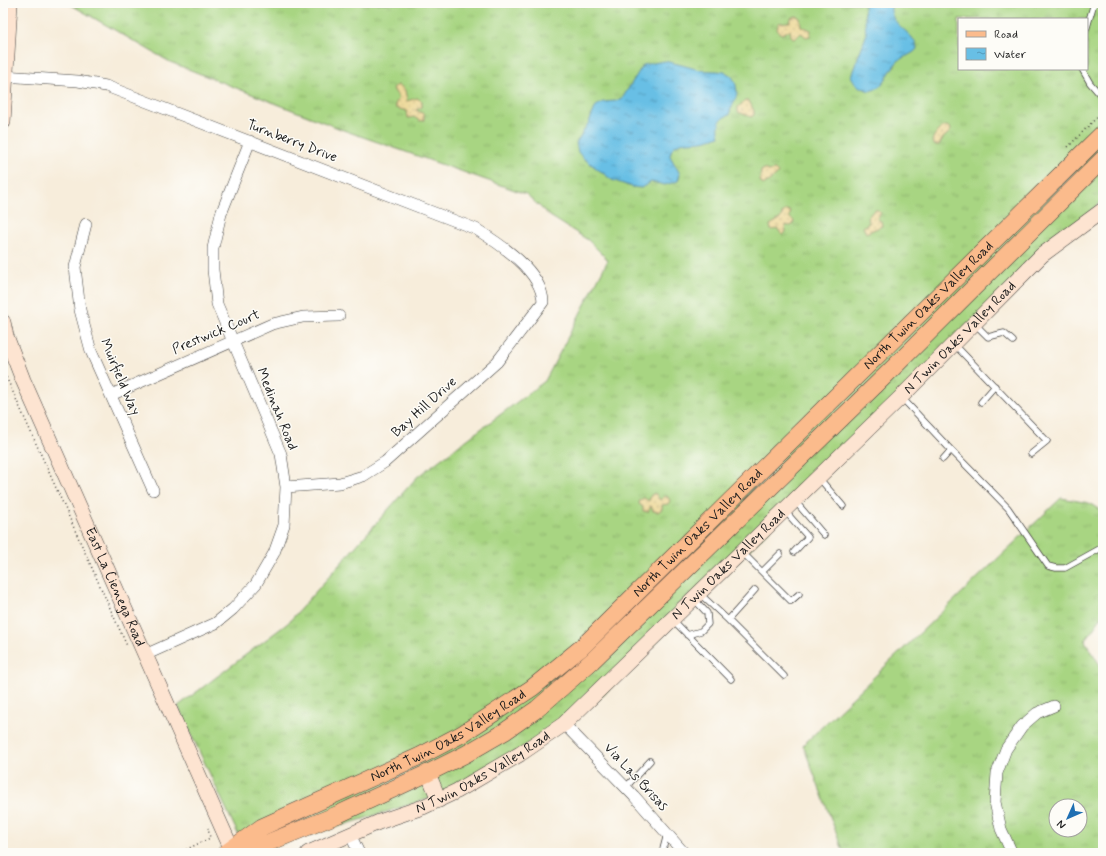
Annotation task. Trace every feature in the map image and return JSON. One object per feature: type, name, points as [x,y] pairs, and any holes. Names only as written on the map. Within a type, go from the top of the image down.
[{"type":"main road","name":"North Twin Oaks Valley Road","points":[[229,852],[262,827],[373,777],[462,734],[532,688],[581,648],[1103,134]]},
{"type":"main road","name":"North Twin Oaks Valley Road","points":[[229,852],[270,842],[339,814],[428,774],[504,732],[537,709],[592,660],[886,375],[1103,159]]},
{"type":"main road","points":[[373,777],[388,780],[410,770],[428,774],[429,765],[433,760],[464,742],[484,719]]},
{"type":"street","points":[[3,122],[4,76],[10,3]]},
{"type":"street","name":"Turnberry Drive","points":[[4,76],[78,80],[106,86],[476,230],[497,242],[524,266],[540,285],[542,292]]},
{"type":"street","name":"Medinah Road","points":[[145,656],[216,623],[233,609],[256,584],[274,553],[284,525],[286,487],[281,454],[232,341],[218,304],[212,270],[213,248],[221,214],[250,141]]},
{"type":"street","name":"N Twin Oaks Valley Road","points":[[308,853],[350,834],[439,800],[457,791],[520,754],[564,724],[817,476],[901,397],[1042,255],[1103,210]]},
{"type":"street","name":"Muirfield Way","points":[[86,224],[75,267],[80,310],[91,351],[153,490]]},
{"type":"street","name":"Bay Hill Drive","points":[[286,487],[340,483],[363,476],[385,462],[497,362],[543,302],[542,292]]},
{"type":"street","name":"Prestwick Court","points":[[111,395],[272,324],[303,317],[339,316]]},
{"type":"street","name":"East La Cienega Road","points":[[4,332],[23,380],[145,656],[229,852]]},
{"type":"street","points":[[1012,853],[1000,829],[996,808],[997,773],[1006,749],[1022,726],[1037,713],[1054,706]]},
{"type":"street","name":"Via Las Brisas","points":[[564,724],[626,787],[684,853]]},
{"type":"street","points":[[428,774],[439,800]]},
{"type":"street","points":[[350,834],[360,853]]},
{"type":"lane","points":[[1088,24],[1094,3]]},
{"type":"lane","points":[[1083,70],[1090,83],[1103,98]]},
{"type":"lane","points":[[974,323],[988,337],[1004,333],[1013,341]]},
{"type":"lane","points":[[954,343],[1047,441],[1031,454]]},
{"type":"lane","points":[[981,402],[995,386]]},
{"type":"lane","points":[[901,397],[1008,508],[1048,566],[1065,568],[1103,547]]},
{"type":"lane","points":[[943,459],[951,450]]},
{"type":"lane","points":[[817,476],[844,506]]},
{"type":"lane","points":[[788,505],[824,535]]},
{"type":"lane","points":[[788,505],[808,537],[794,552]]},
{"type":"lane","points":[[741,551],[791,602],[799,594]]},
{"type":"lane","points":[[762,572],[780,554]]},
{"type":"lane","points":[[728,620],[755,590]]},
{"type":"lane","points":[[696,595],[728,620],[784,676]]},
{"type":"lane","points":[[687,635],[701,631],[708,624],[707,613],[696,595]]},
{"type":"lane","points":[[672,619],[732,679]]},
{"type":"lane","points":[[626,787],[650,761]]},
{"type":"lane","points":[[662,853],[667,834]]},
{"type":"path","points":[[1067,149],[1103,111]]},
{"type":"path","points":[[179,853],[210,838]]},
{"type":"green space","points":[[68,3],[1103,3],[1103,199],[594,704],[447,793],[253,853],[247,853],[178,706],[288,623],[417,477],[545,381],[608,260],[588,240],[550,216],[526,194],[346,131],[170,62]]},
{"type":"green space","points":[[1061,498],[1089,503],[1103,512],[1103,615],[1085,641],[1103,670],[1103,853],[844,853],[803,745]]},
{"type":"sand","points":[[797,16],[800,18],[801,26],[811,30],[810,36],[806,37],[801,33],[795,39],[791,36],[790,30],[782,34],[778,32],[777,28],[779,23],[789,22],[792,17]]},
{"type":"sand","points":[[399,85],[405,90],[407,101],[417,98],[422,101],[422,107],[416,110],[424,114],[424,120],[420,121],[414,117],[408,118],[407,111],[396,108],[395,104],[399,98],[393,89],[395,86]]},
{"type":"sand","points":[[745,101],[749,101],[754,111],[754,115],[751,117],[738,112],[738,107]]},
{"type":"sand","points":[[947,126],[951,129],[950,132],[943,138],[939,145],[934,145],[932,141],[936,133],[940,129]]},
{"type":"sand","points":[[764,169],[768,171],[775,170],[778,173],[763,185],[760,181],[761,171]]},
{"type":"sand","points":[[787,210],[791,212],[789,217],[794,221],[793,225],[785,225],[786,232],[782,235],[778,229],[771,230],[770,225],[780,219],[783,212]]},
{"type":"sand","points":[[874,210],[878,210],[881,213],[877,219],[881,221],[882,226],[866,233],[863,227],[869,223],[867,218]]},
{"type":"sand","points":[[655,493],[660,500],[665,496],[668,497],[670,501],[668,504],[662,505],[662,509],[658,512],[653,511],[651,506],[648,512],[643,511],[643,507],[639,504],[640,500],[644,498],[649,501],[651,495]]},
{"type":"water","points":[[864,3],[898,3],[891,7],[894,19],[916,43],[917,49],[913,53],[898,61],[879,87],[869,91],[856,85],[851,76],[866,36]]},
{"type":"water","points":[[664,61],[700,70],[718,71],[729,74],[735,83],[737,95],[730,115],[723,118],[720,122],[720,136],[709,140],[684,142],[675,146],[672,150],[670,156],[680,174],[678,181],[665,185],[651,182],[641,188],[632,187],[612,180],[583,158],[578,152],[576,143],[589,122],[596,106],[603,102],[616,101],[623,97],[643,65]]}]
